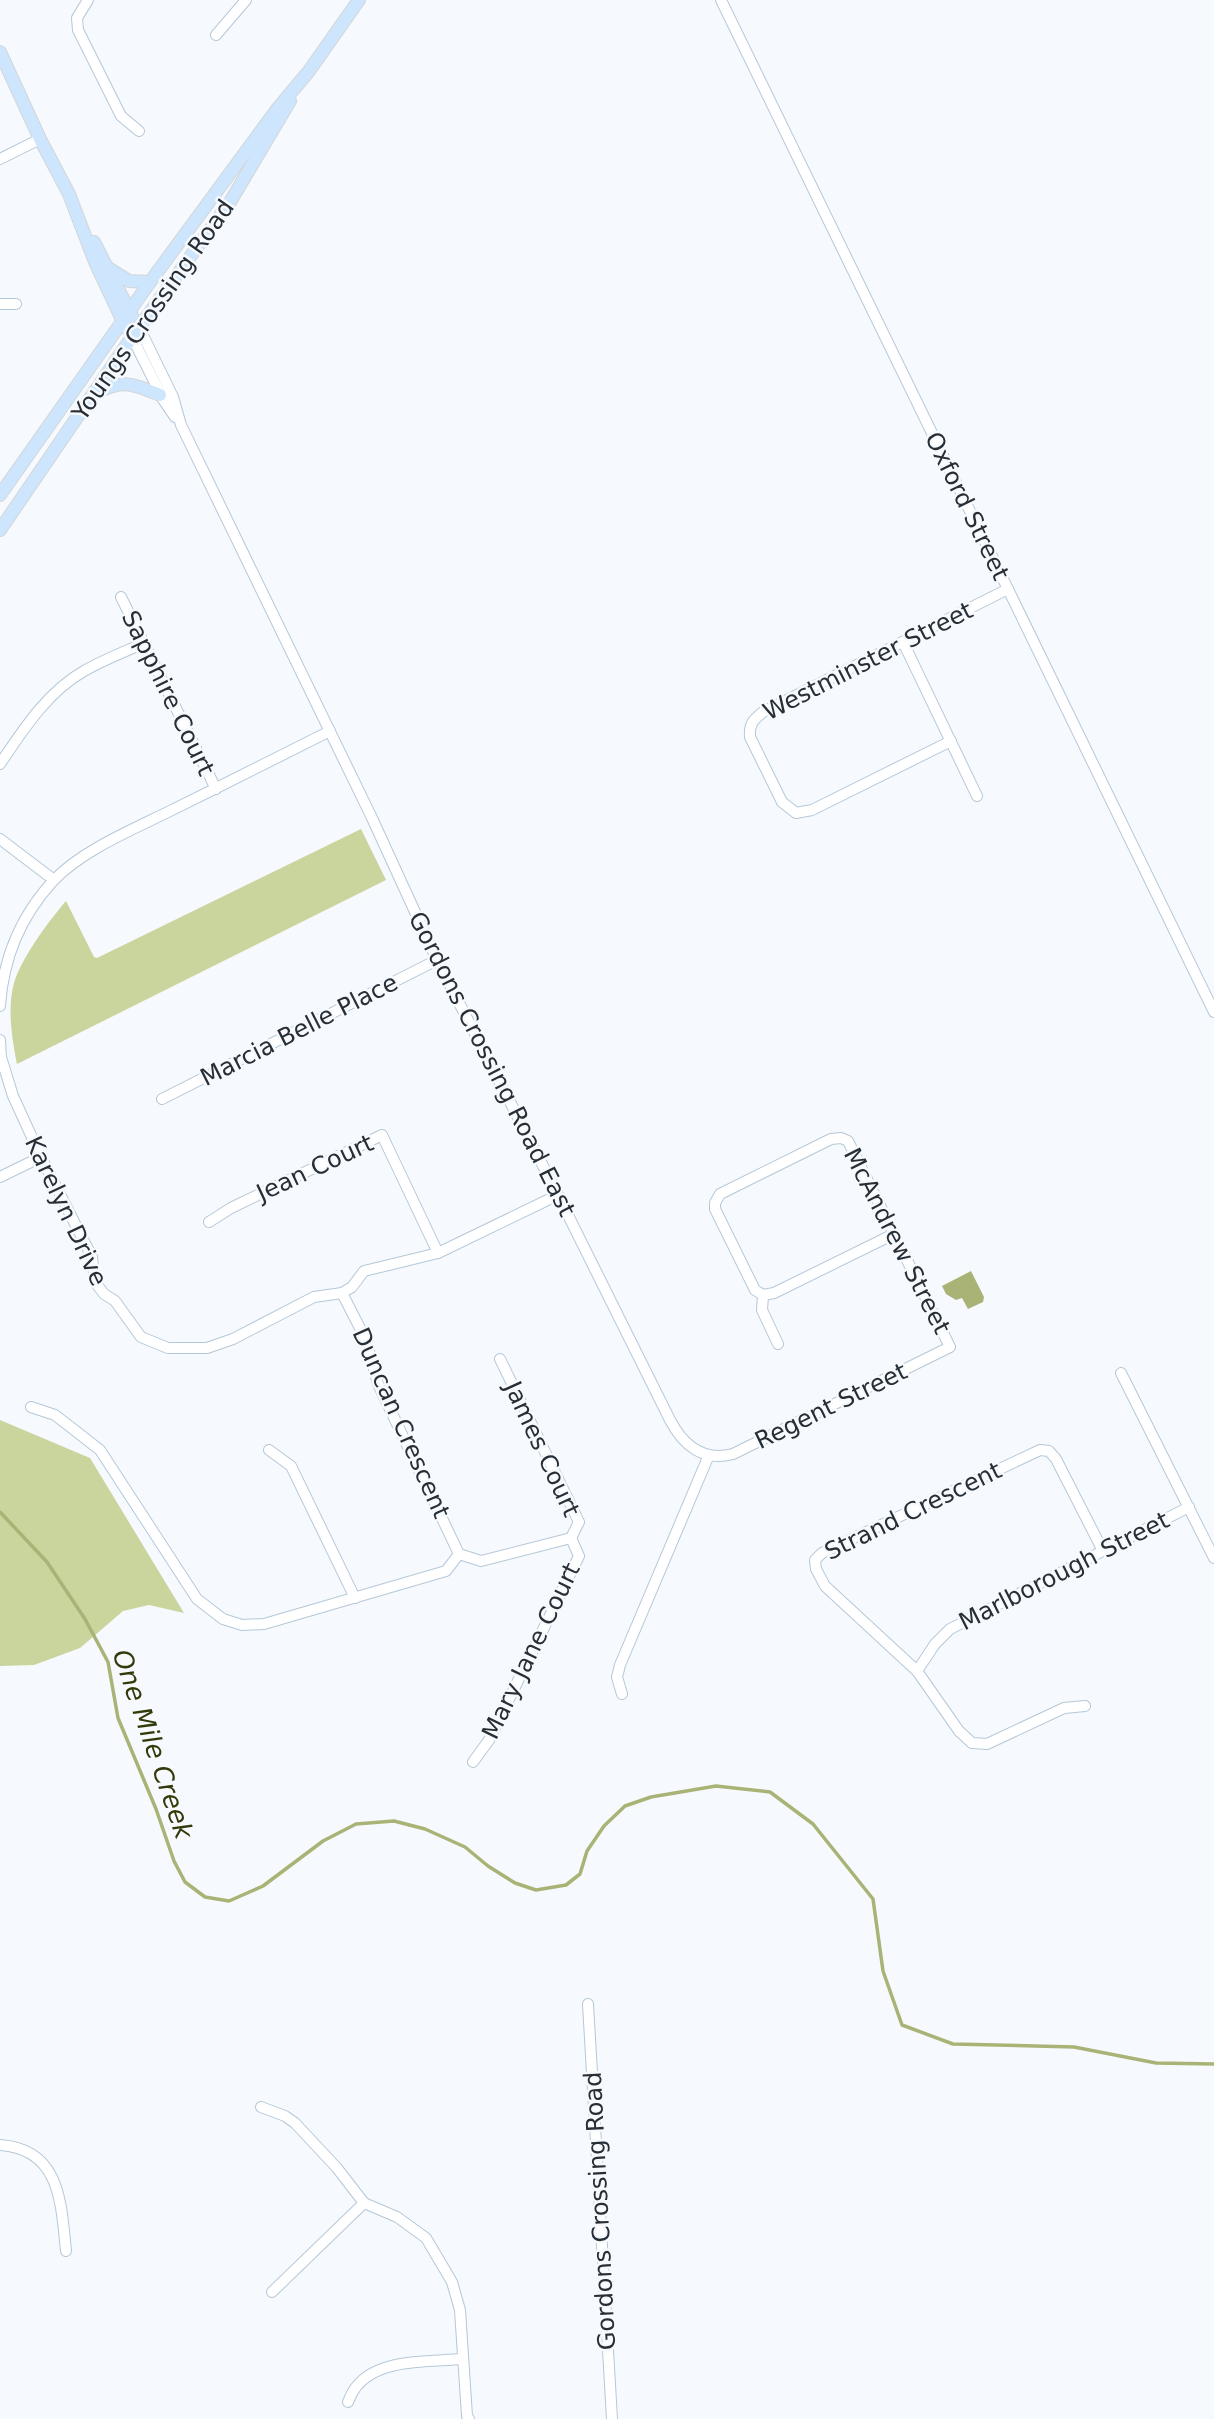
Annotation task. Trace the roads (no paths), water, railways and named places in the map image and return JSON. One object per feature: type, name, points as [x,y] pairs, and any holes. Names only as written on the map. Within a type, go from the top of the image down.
[{"type":"main road","name":"Youngs Crossing Road","points":[[0,495],[150,282],[359,0]]},
{"type":"main road","points":[[0,52],[76,212],[107,268],[126,317]]},
{"type":"main road","name":"Youngs Crossing Road","points":[[0,530],[135,332],[230,202],[298,85]]},
{"type":"main road","points":[[76,212],[87,243],[135,332]]},
{"type":"main road","points":[[107,268],[130,281],[150,282]]},
{"type":"main road","points":[[92,396],[106,388],[124,383],[138,384],[160,395]]},
{"type":"street","points":[[88,0],[77,18],[78,30],[121,116],[139,131]]},
{"type":"street","points":[[216,35],[246,0]]},
{"type":"street","name":"Oxford Street","points":[[721,0],[1214,1012]]},
{"type":"street","points":[[0,159],[40,139]]},
{"type":"street","points":[[0,304],[16,304]]},
{"type":"street","name":"Gordons Crossing Road East","points":[[135,332],[160,395],[181,425],[330,731],[437,960],[675,1430],[689,1447],[709,1455]]},
{"type":"street","name":"Gordons Crossing Road East","points":[[135,332],[173,397],[181,425]]},
{"type":"street","name":"Westminster Street","points":[[951,741],[812,810],[796,813],[782,802],[750,737],[752,721],[764,712],[1008,589]]},
{"type":"street","name":"Sapphire Court","points":[[121,597],[215,789]]},
{"type":"street","points":[[903,642],[977,796]]},
{"type":"street","points":[[0,764],[36,713],[63,686],[83,671],[144,643]]},
{"type":"street","points":[[0,1006],[2,980],[13,943],[29,911],[54,880],[79,860],[330,731]]},
{"type":"street","points":[[0,839],[54,880]]},
{"type":"street","name":"Marcia Belle Place","points":[[162,1099],[437,960]]},
{"type":"street","name":"Karelyn Drive","points":[[0,1040],[1,1057],[13,1096],[92,1257],[95,1282],[104,1294],[115,1301],[141,1336],[168,1348],[207,1348],[233,1339],[314,1297],[342,1293]]},
{"type":"street","name":"Jean Court","points":[[209,1222],[231,1208],[382,1135],[438,1253]]},
{"type":"street","name":"McAndrew Street","points":[[763,1295],[755,1290],[715,1209],[717,1198],[724,1190],[831,1139],[841,1138],[851,1144],[950,1347]]},
{"type":"street","points":[[0,1177],[41,1157]]},
{"type":"street","points":[[342,1293],[352,1287],[364,1271],[438,1253],[558,1195]]},
{"type":"street","points":[[778,1344],[762,1310],[763,1295],[774,1293],[894,1234]]},
{"type":"street","name":"Duncan Crescent","points":[[342,1293],[366,1339],[378,1384],[459,1554]]},
{"type":"street","name":"Regent Street","points":[[709,1455],[724,1456],[740,1451],[950,1347]]},
{"type":"street","name":"James Court","points":[[500,1359],[579,1522],[570,1538]]},
{"type":"street","points":[[1121,1373],[1214,1558]]},
{"type":"street","points":[[31,1408],[55,1415],[100,1450],[197,1599],[223,1619],[242,1625],[264,1624],[446,1571],[459,1554],[481,1561],[570,1538]]},
{"type":"street","points":[[270,1450],[291,1466],[355,1598]]},
{"type":"street","name":"Strand Crescent","points":[[917,1671],[825,1586],[816,1569],[815,1560],[822,1553],[1040,1450],[1049,1451],[1056,1459],[1103,1551]]},
{"type":"street","points":[[622,1693],[617,1677],[620,1665],[709,1455]]},
{"type":"street","name":"Marlborough Street","points":[[917,1671],[935,1644],[950,1629],[1189,1507]]},
{"type":"street","name":"Mary Jane Court","points":[[473,1762],[489,1740],[579,1556],[570,1538]]},
{"type":"street","points":[[917,1671],[959,1731],[972,1743],[987,1744],[1065,1708],[1085,1706]]},
{"type":"street","name":"Gordons Crossing Road","points":[[588,2004],[612,2419]]},
{"type":"street","points":[[261,2108],[285,2116],[295,2123],[337,2168],[364,2203],[397,2217],[426,2238],[452,2282],[460,2310],[469,2419]]},
{"type":"street","points":[[0,2145],[28,2152],[52,2175],[58,2190],[66,2251]]},
{"type":"street","points":[[272,2292],[364,2203]]},
{"type":"street","points":[[348,2402],[357,2386],[371,2375],[390,2367],[462,2359]]},
{"type":"waterway","name":"One Mile Creek","points":[[0,1512],[47,1562],[85,1619],[108,1662],[118,1718],[156,1809],[174,1861],[185,1882],[205,1897],[229,1901],[263,1886],[323,1841],[356,1824],[394,1821],[425,1829],[465,1847],[515,1883],[536,1890],[566,1885],[580,1874],[587,1851],[604,1826],[625,1806],[651,1797],[716,1786],[770,1792],[813,1824],[873,1899],[883,1971],[902,2025],[953,2044],[1074,2047],[1156,2063],[1214,2064]]}]
